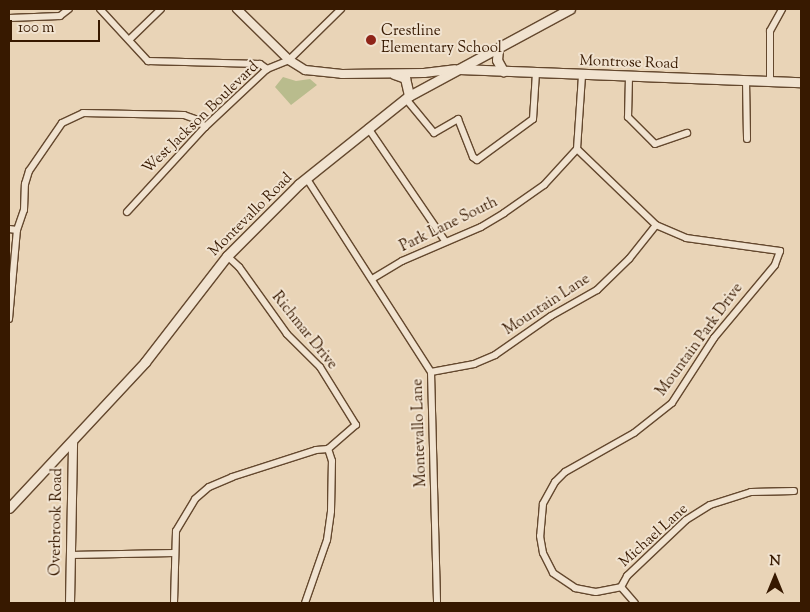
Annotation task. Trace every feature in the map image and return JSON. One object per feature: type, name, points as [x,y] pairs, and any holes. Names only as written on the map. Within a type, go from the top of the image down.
[{"type":"main road","name":"Montevallo Road","points":[[9,508],[145,362],[227,256],[306,180],[368,128],[408,98],[456,69],[498,49],[570,9]]},
{"type":"main road","points":[[498,49],[497,60],[503,71]]},
{"type":"main road","name":"Montrose Road","points":[[456,69],[582,76],[770,79],[801,82]]},
{"type":"main road","points":[[394,74],[405,78],[408,98]]},
{"type":"street","points":[[9,18],[60,16],[69,9]]},
{"type":"street","points":[[100,9],[130,39],[148,61],[260,64],[267,69]]},
{"type":"street","points":[[130,39],[161,9]]},
{"type":"street","points":[[238,9],[289,60],[304,70],[394,74],[456,69]]},
{"type":"street","name":"West Jackson Boulevard","points":[[126,212],[205,127],[267,69],[289,60],[341,9]]},
{"type":"street","points":[[770,79],[770,31],[774,20],[782,9]]},
{"type":"street","points":[[408,98],[434,133],[458,119],[472,157],[477,160],[533,119],[536,73]]},
{"type":"street","points":[[577,148],[582,76]]},
{"type":"street","points":[[629,77],[628,117],[655,144],[687,133]]},
{"type":"street","points":[[746,80],[747,139]]},
{"type":"street","points":[[9,319],[17,230],[24,210],[29,171],[52,136],[70,118],[83,113],[184,115],[198,120],[205,127]]},
{"type":"street","points":[[368,128],[444,241]]},
{"type":"street","name":"Mountain Park Drive","points":[[577,148],[652,218],[656,225],[686,238],[780,251],[775,265],[714,338],[672,404],[634,433],[565,472],[555,482],[543,504],[540,536],[543,553],[553,573],[574,588],[596,592],[620,587]]},
{"type":"street","name":"Park Lane South","points":[[372,280],[444,241],[481,227],[504,213],[544,184],[577,148]]},
{"type":"street","name":"Montevallo Lane","points":[[306,180],[431,372],[437,603]]},
{"type":"street","name":"Mountain Lane","points":[[431,372],[474,364],[495,355],[551,316],[597,290],[628,259],[656,225]]},
{"type":"street","points":[[9,229],[17,230]]},
{"type":"street","name":"Richmar Drive","points":[[227,256],[239,267],[287,334],[320,367],[356,426],[328,449]]},
{"type":"street","name":"Overbrook Road","points":[[70,603],[73,441]]},
{"type":"street","points":[[174,603],[176,532],[186,512],[209,487],[316,450],[328,449],[332,461],[332,503],[327,540],[305,603]]},
{"type":"street","name":"Michael Lane","points":[[620,587],[627,576],[686,520],[710,505],[750,492],[794,491]]},
{"type":"street","points":[[70,555],[174,553]]},
{"type":"street","points":[[620,587],[635,603]]},
{"type":"green space","points":[[283,77],[296,81],[310,79],[317,85],[291,105],[275,87]]},
{"type":"place","name":"Crestline Elementary School","points":[[371,40]]}]
